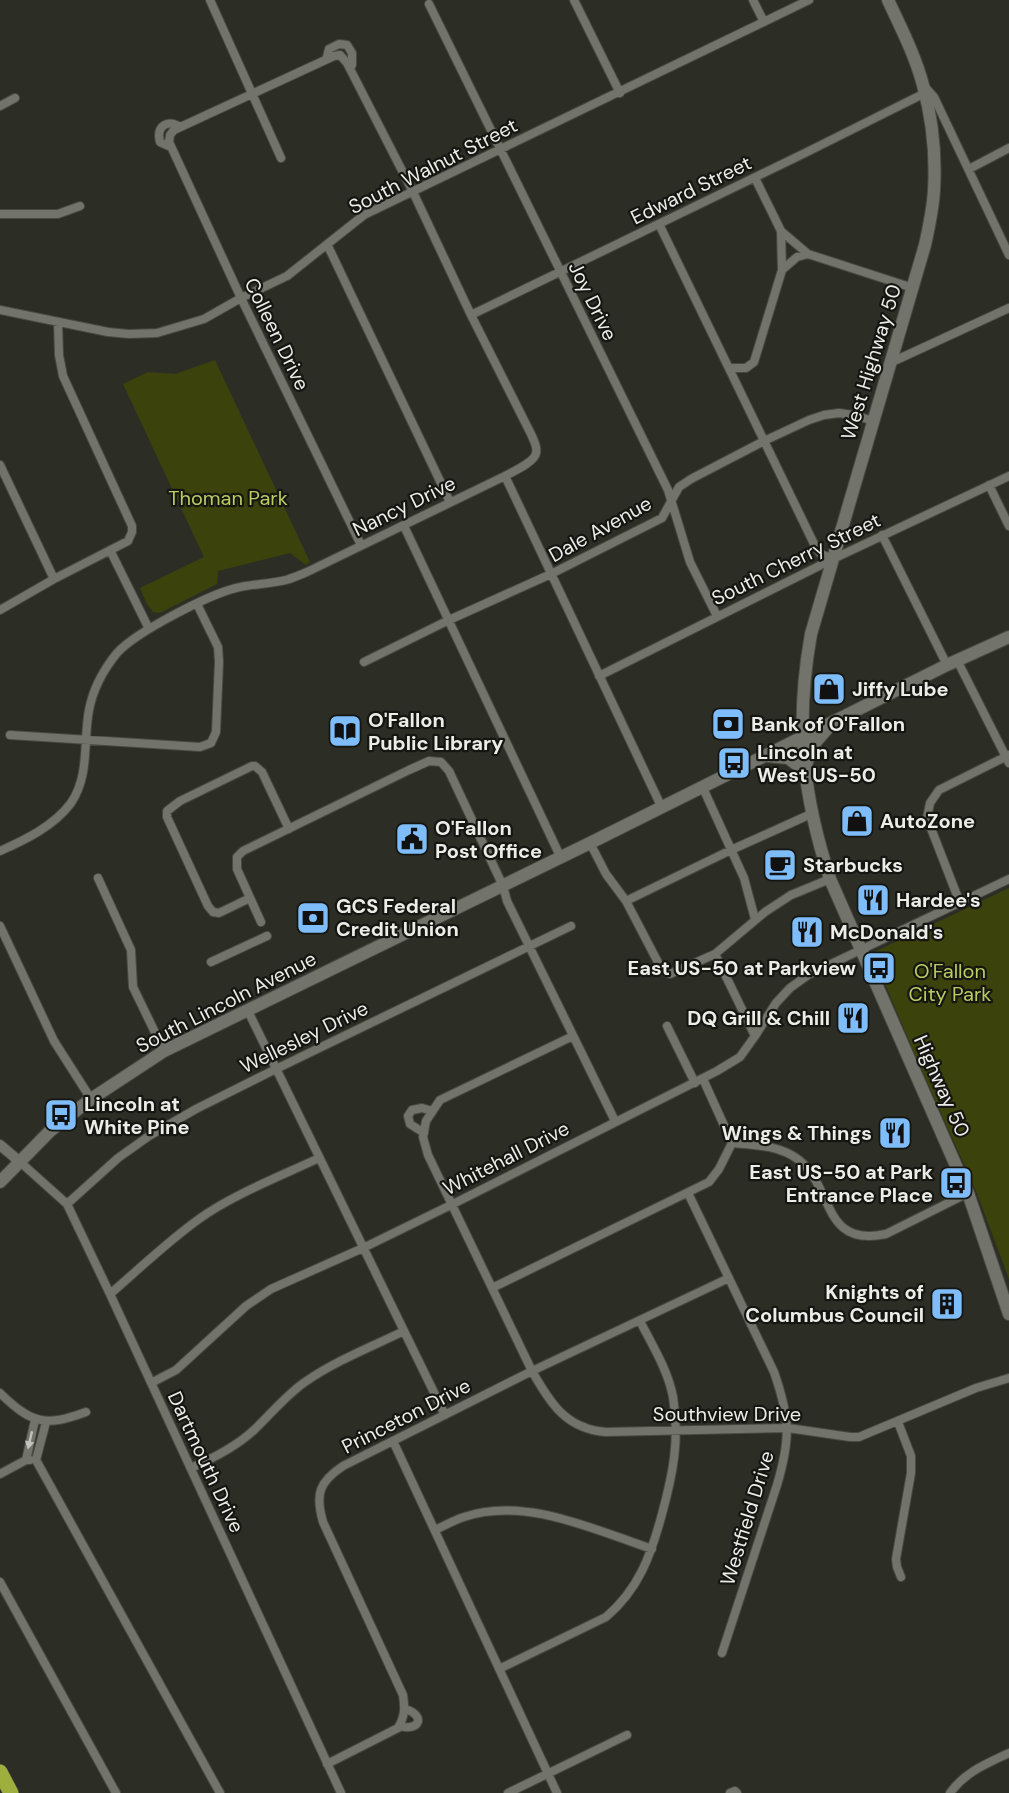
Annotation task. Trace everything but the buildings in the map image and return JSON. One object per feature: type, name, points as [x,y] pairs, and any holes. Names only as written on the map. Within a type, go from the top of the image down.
[{"type":"highway","points":[[0,1772],[11,1793]]},
{"type":"main road","name":"West Highway 50","points":[[802,738],[803,696],[811,634],[925,245],[934,190],[932,139],[924,89],[914,57],[888,0]]},
{"type":"main road","name":"South Lincoln Avenue","points":[[0,1182],[50,1131],[91,1099],[164,1051],[1009,637]]},
{"type":"main road","points":[[766,756],[789,758],[804,770],[813,745],[834,722]]},
{"type":"main road","name":"Highway 50","points":[[802,738],[804,770],[812,814],[830,879],[968,1193],[1009,1314]]},
{"type":"street","points":[[210,0],[281,158]]},
{"type":"street","points":[[574,0],[620,93]]},
{"type":"street","points":[[753,0],[764,22]]},
{"type":"street","name":"South Walnut Street","points":[[0,310],[119,333],[157,333],[204,319],[287,276],[364,215],[809,0]]},
{"type":"street","name":"Joy Drive","points":[[429,4],[668,490],[690,562],[717,616]]},
{"type":"street","name":"Nancy Drive","points":[[0,851],[34,834],[70,804],[83,775],[89,710],[95,689],[118,652],[132,639],[149,628],[233,588],[286,580],[307,572],[505,476],[532,460],[536,455],[537,450],[531,434],[350,68],[340,55],[327,57],[329,49],[339,44],[347,45],[352,53],[350,68]]},
{"type":"street","points":[[171,147],[160,142],[158,135],[165,124],[173,123],[180,127],[327,57]]},
{"type":"street","points":[[924,89],[934,97],[1009,255]]},
{"type":"street","name":"Edward Street","points":[[471,315],[755,178],[924,89]]},
{"type":"street","points":[[0,106],[15,98]]},
{"type":"street","name":"Colleen Drive","points":[[180,127],[170,135],[171,147],[360,545]]},
{"type":"street","points":[[969,168],[1009,148]]},
{"type":"street","points":[[755,178],[781,231],[808,254],[913,288]]},
{"type":"street","points":[[0,214],[58,214],[80,206]]},
{"type":"street","points":[[659,224],[816,548],[821,554],[833,559]]},
{"type":"street","points":[[729,368],[746,368],[754,362],[782,270],[781,231]]},
{"type":"street","points":[[327,244],[450,502]]},
{"type":"street","points":[[782,270],[797,257],[808,254]]},
{"type":"street","points":[[892,362],[1009,308]]},
{"type":"street","points":[[0,610],[128,541],[132,532],[132,526],[63,376],[58,356],[58,322]]},
{"type":"street","name":"Dale Avenue","points":[[364,662],[449,620],[551,574],[662,518],[680,487],[764,441],[824,415],[839,413],[874,421]]},
{"type":"street","points":[[0,465],[54,579]]},
{"type":"street","points":[[505,476],[662,808]]},
{"type":"street","name":"South Cherry Street","points":[[599,676],[833,559],[1009,476]]},
{"type":"street","points":[[989,485],[1009,526]]},
{"type":"street","points":[[404,526],[561,858]]},
{"type":"street","points":[[882,536],[952,663],[1008,758],[939,790],[930,803],[927,818],[960,903]]},
{"type":"street","points":[[110,550],[149,628]]},
{"type":"street","points":[[10,735],[200,747],[211,743],[216,732],[218,647],[197,604]]},
{"type":"street","points":[[261,922],[237,869],[237,857],[243,851],[429,761],[441,762],[449,771],[503,886],[507,901],[615,1121]]},
{"type":"street","points":[[250,898],[219,913],[213,912],[208,906],[166,817],[167,811],[180,801],[255,766],[262,772],[289,828]]},
{"type":"street","points":[[703,788],[744,878],[755,919]]},
{"type":"street","points":[[626,901],[812,814]]},
{"type":"street","points":[[590,843],[606,874],[626,901],[662,970],[670,974],[715,954],[755,919],[791,895],[830,879]]},
{"type":"street","points":[[98,878],[131,950],[133,987],[164,1051]]},
{"type":"street","name":"Whitehall Drive","points":[[151,1383],[176,1370],[246,1306],[272,1289],[363,1248],[699,1081],[740,1057],[776,1003],[790,988],[808,975],[1009,879]]},
{"type":"street","points":[[0,926],[54,1041],[91,1099]]},
{"type":"street","name":"Wellesley Drive","points":[[66,1204],[118,1158],[149,1136],[196,1109],[571,926]]},
{"type":"street","points":[[211,962],[267,936]]},
{"type":"street","points":[[715,954],[755,1036]]},
{"type":"street","points":[[248,1011],[445,1415]]},
{"type":"street","points":[[492,1288],[688,1193],[709,1182],[715,1176],[732,1143],[667,1026]]},
{"type":"street","points":[[424,1133],[426,1121],[432,1111],[447,1095],[573,1036]]},
{"type":"street","name":"Southview Drive","points":[[432,1111],[422,1108],[412,1110],[408,1116],[410,1124],[424,1133],[428,1155],[544,1392],[557,1410],[584,1428],[606,1432],[788,1428],[859,1437],[976,1388],[1009,1378]]},
{"type":"street","points":[[732,1143],[770,1146],[798,1160],[806,1166],[841,1227],[859,1236],[873,1237],[885,1234],[968,1193]]},
{"type":"street","points":[[0,1145],[19,1161]]},
{"type":"street","points":[[110,1294],[168,1243],[201,1218],[239,1196],[319,1158]]},
{"type":"street","name":"Dartmouth Drive","points":[[19,1161],[66,1204],[341,1793]]},
{"type":"street","name":"Westfield Drive","points":[[688,1193],[774,1372],[784,1400],[788,1428],[785,1459],[722,1653]]},
{"type":"street","name":"Princeton Drive","points":[[327,1764],[389,1734],[399,1726],[411,1728],[416,1726],[418,1720],[417,1715],[405,1709],[403,1695],[322,1522],[319,1507],[321,1490],[329,1476],[343,1466],[532,1371],[729,1278]]},
{"type":"street","points":[[499,1669],[606,1617],[621,1604],[634,1585],[652,1549],[673,1476],[677,1431],[667,1378],[640,1321]]},
{"type":"street","points":[[191,1468],[215,1458],[253,1431],[304,1382],[404,1331]]},
{"type":"street","points":[[0,1393],[16,1408],[35,1420],[56,1422],[86,1412]]},
{"type":"street","points":[[26,1460],[35,1420]]},
{"type":"street","points":[[46,1422],[36,1460],[220,1793]]},
{"type":"street","points":[[898,1422],[910,1456],[910,1473],[896,1559],[901,1577]]},
{"type":"street","points":[[393,1441],[556,1793]]},
{"type":"street","points":[[0,1474],[26,1460],[36,1460]]},
{"type":"street","points":[[435,1530],[465,1516],[495,1510],[525,1510],[551,1516],[652,1549]]},
{"type":"street","points":[[0,1582],[116,1793]]},
{"type":"street","points":[[399,1726],[405,1709]]},
{"type":"street","points":[[508,1793],[627,1735]]},
{"type":"street","points":[[950,1793],[958,1781],[975,1769],[1009,1753]]},
{"type":"green space","name":"Thoman Park","points":[[215,360],[310,562],[306,565],[290,553],[218,571],[217,584],[160,613],[153,612],[140,588],[204,557],[123,384],[148,372],[175,374]]},
{"type":"green space","name":"O'Fallon City Park","points":[[1009,888],[1009,1279],[976,1191],[872,953]]},
{"type":"place","name":"Jiffy Lube","points":[[829,689]]},
{"type":"place","name":"Bank of O'Fallon","points":[[728,724]]},
{"type":"place","name":"O'Fallon Public Library","points":[[345,731]]},
{"type":"place","name":"Lincoln at West US-50","points":[[734,763]]},
{"type":"place","name":"AutoZone","points":[[857,821]]},
{"type":"place","name":"O'Fallon Post Office","points":[[412,839]]},
{"type":"place","name":"Starbucks","points":[[780,865]]},
{"type":"place","name":"Hardee's","points":[[873,900]]},
{"type":"place","name":"GCS Federal Credit Union","points":[[313,918]]},
{"type":"place","name":"McDonald's","points":[[807,932]]},
{"type":"place","name":"East US-50 at Parkview","points":[[879,968]]},
{"type":"place","name":"DQ Grill & Chill","points":[[853,1018]]},
{"type":"place","name":"Lincoln at White Pine","points":[[61,1115]]},
{"type":"place","name":"Wings & Things","points":[[895,1133]]},
{"type":"place","name":"East US-50 at Park Entrance Place","points":[[956,1183]]},
{"type":"place","name":"Knights of Columbus Council","points":[[947,1304]]}]
